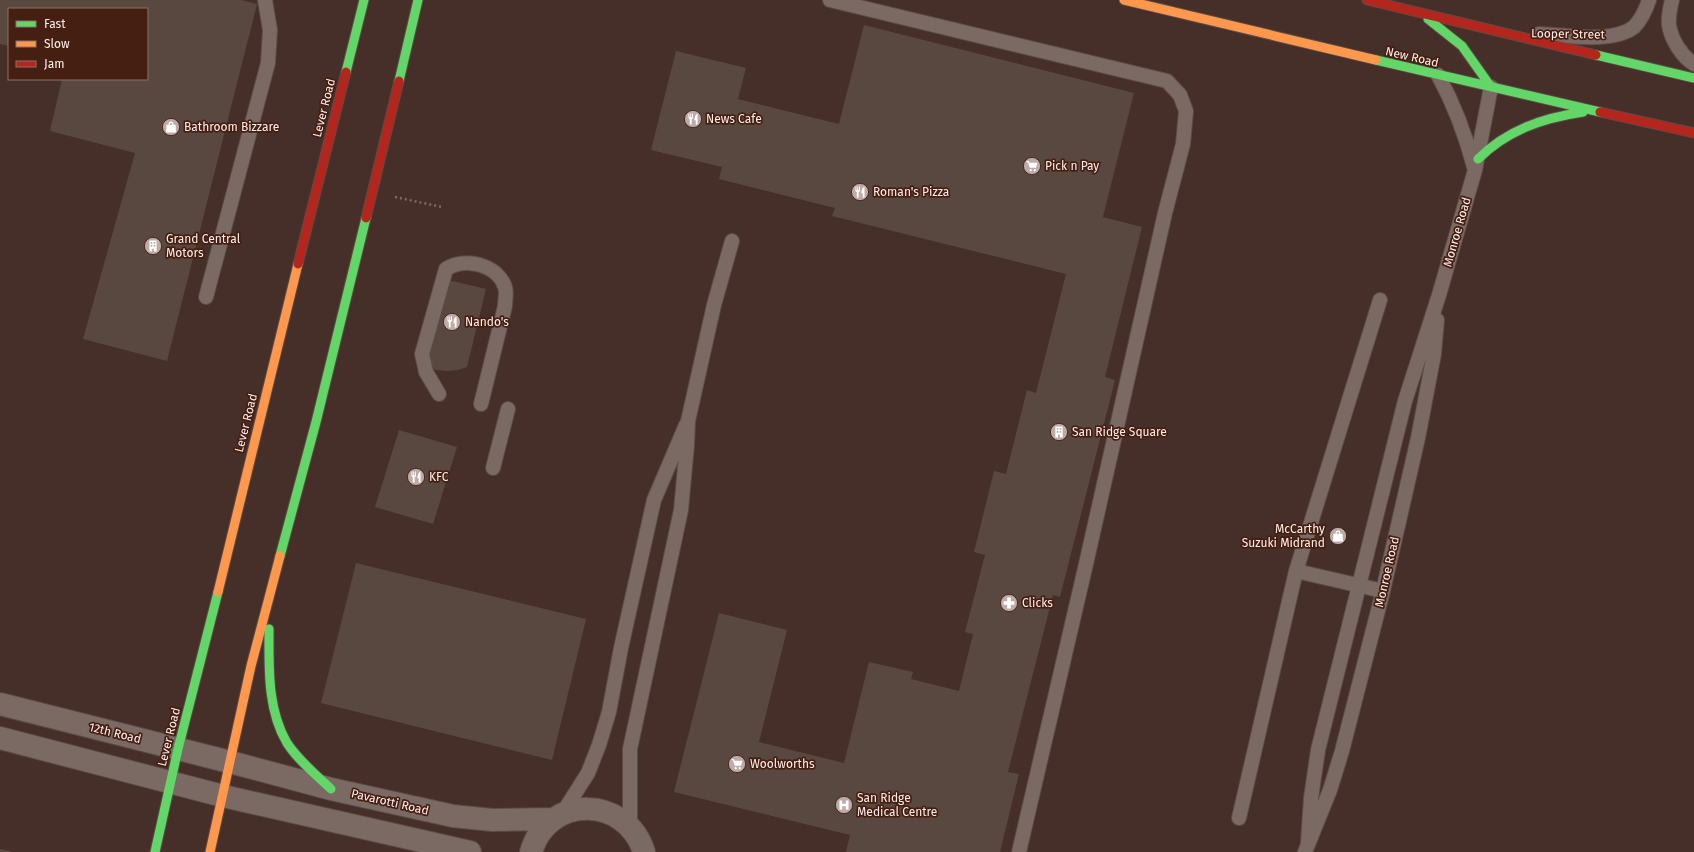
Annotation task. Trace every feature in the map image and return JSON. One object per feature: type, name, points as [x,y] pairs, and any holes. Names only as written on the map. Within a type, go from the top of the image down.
[{"type":"main road","name":"Lever Road","points":[[155,852],[178,749],[215,604],[306,228],[364,0]]},
{"type":"main road","points":[[210,852],[251,666],[318,414],[373,193],[418,0]]},
{"type":"main road","points":[[413,23],[424,0]]},
{"type":"main road","name":"New Road","points":[[1124,0],[1438,75],[1694,133]]},
{"type":"main road","points":[[1367,0],[1494,32],[1694,78]]},
{"type":"main road","points":[[1422,14],[1462,46],[1491,87]]},
{"type":"main road","points":[[1476,164],[1502,139],[1528,125],[1555,116],[1594,110]]},
{"type":"main road","points":[[269,600],[269,668],[274,708],[287,742],[298,756],[331,789]]},
{"type":"street","name":"12th Road","points":[[0,704],[230,762]]},
{"type":"street","points":[[0,738],[223,796],[470,852]]},
{"type":"street","name":"Pavarotti Road","points":[[230,762],[331,789],[453,816],[492,820],[557,817],[580,809],[598,809],[615,815],[630,826]]},
{"type":"street","points":[[531,852],[534,843],[542,830],[557,817]]},
{"type":"street","points":[[630,826],[641,841],[644,852]]},
{"type":"lane","points":[[206,297],[268,63],[270,30],[265,0]]},
{"type":"lane","points":[[830,0],[1167,81],[1180,95],[1186,111],[1183,144],[1165,213],[1019,852]]},
{"type":"lane","name":"Looper Street","points":[[1494,32],[1604,37],[1622,33],[1634,26],[1642,17],[1649,0]]},
{"type":"lane","points":[[1672,0],[1669,25],[1673,37],[1680,49],[1694,64]]},
{"type":"lane","points":[[1438,75],[1452,100],[1476,164]]},
{"type":"lane","name":"Monroe Road","points":[[1307,847],[1311,798],[1318,750],[1405,401],[1439,295],[1476,164],[1491,87]]},
{"type":"lane","points":[[630,826],[630,749],[681,510],[688,421],[714,305],[732,241]]},
{"type":"lane","points":[[440,394],[426,372],[422,354],[446,269],[458,263],[481,265],[496,273],[502,280],[506,289],[505,306],[482,404]]},
{"type":"lane","name":"Monroe Road","points":[[1307,847],[1330,790],[1342,751],[1383,591],[1418,438],[1434,354],[1439,295]]},
{"type":"lane","points":[[1239,818],[1296,571],[1380,300]]},
{"type":"lane","points":[[494,468],[508,409]]},
{"type":"lane","points":[[557,817],[588,773],[599,745],[609,712],[621,648],[654,500],[677,443],[688,421]]},
{"type":"lane","points":[[1296,571],[1383,591]]},
{"type":"path","points":[[373,193],[442,207]]},
{"type":"building","name":"Grand Central Motors","points":[[0,0],[241,0],[257,4],[167,361],[83,339],[135,153],[50,131],[62,80],[148,80],[148,8],[8,8],[8,46],[0,44]]},
{"type":"building","name":"San Ridge Square","points":[[864,25],[1134,93],[1103,217],[1142,227],[1105,377],[1115,380],[1060,597],[1053,595],[1008,772],[1019,774],[1000,852],[846,852],[850,835],[674,792],[719,613],[787,630],[759,742],[844,763],[869,662],[913,672],[911,679],[959,691],[973,634],[965,632],[985,555],[974,552],[994,471],[1006,474],[1027,390],[1036,393],[1066,274],[832,216],[835,208],[719,179],[722,167],[651,150],[676,51],[746,68],[738,99],[839,124]]},
{"type":"building","name":"Nando's","points":[[436,277],[486,289],[467,367],[458,370],[436,370],[426,366],[419,354]]},
{"type":"building","name":"KFC","points":[[399,430],[457,447],[433,524],[375,507]]},
{"type":"building","points":[[356,563],[586,619],[552,760],[321,703]]},
{"type":"building","points":[[0,849],[10,851],[10,852],[0,852]]},
{"type":"traffic: fast","points":[[346,72],[364,0]]},
{"type":"traffic: fast","points":[[399,81],[418,0]]},
{"type":"traffic: fast","points":[[1428,19],[1462,46],[1491,87]]},
{"type":"traffic: fast","points":[[1596,55],[1694,78]]},
{"type":"traffic: fast","points":[[1376,60],[1600,112]]},
{"type":"traffic: fast","points":[[1478,159],[1501,140],[1526,127],[1554,118],[1583,112]]},
{"type":"traffic: fast","points":[[280,556],[316,422],[366,218]]},
{"type":"traffic: fast","points":[[155,852],[178,749],[218,592]]},
{"type":"traffic: fast","points":[[269,629],[270,688],[280,730],[296,755],[331,789]]},
{"type":"traffic: slow","points":[[1124,0],[1376,60]]},
{"type":"traffic: slow","points":[[218,592],[298,264]]},
{"type":"traffic: slow","points":[[210,852],[251,666],[280,556]]},
{"type":"traffic: jam","points":[[1367,0],[1596,55]]},
{"type":"traffic: jam","points":[[298,264],[346,72]]},
{"type":"traffic: jam","points":[[366,218],[399,81]]},
{"type":"traffic: jam","points":[[1600,112],[1694,133]]},
{"type":"place","name":"News Cafe","points":[[693,119]]},
{"type":"place","name":"Bathroom Bizzare","points":[[171,127]]},
{"type":"place","name":"Pick n Pay","points":[[1032,166]]},
{"type":"place","name":"Roman's Pizza","points":[[860,192]]},
{"type":"place","name":"Grand Central Motors","points":[[153,246]]},
{"type":"place","name":"Nando's","points":[[452,322]]},
{"type":"place","name":"San Ridge Square","points":[[1059,432]]},
{"type":"place","name":"KFC","points":[[416,477]]},
{"type":"place","name":"McCarthy Suzuki Midrand","points":[[1338,536]]},
{"type":"place","name":"Clicks","points":[[1009,603]]},
{"type":"place","name":"Woolworths","points":[[737,764]]},
{"type":"place","name":"San Ridge Medical Centre","points":[[844,805]]}]
